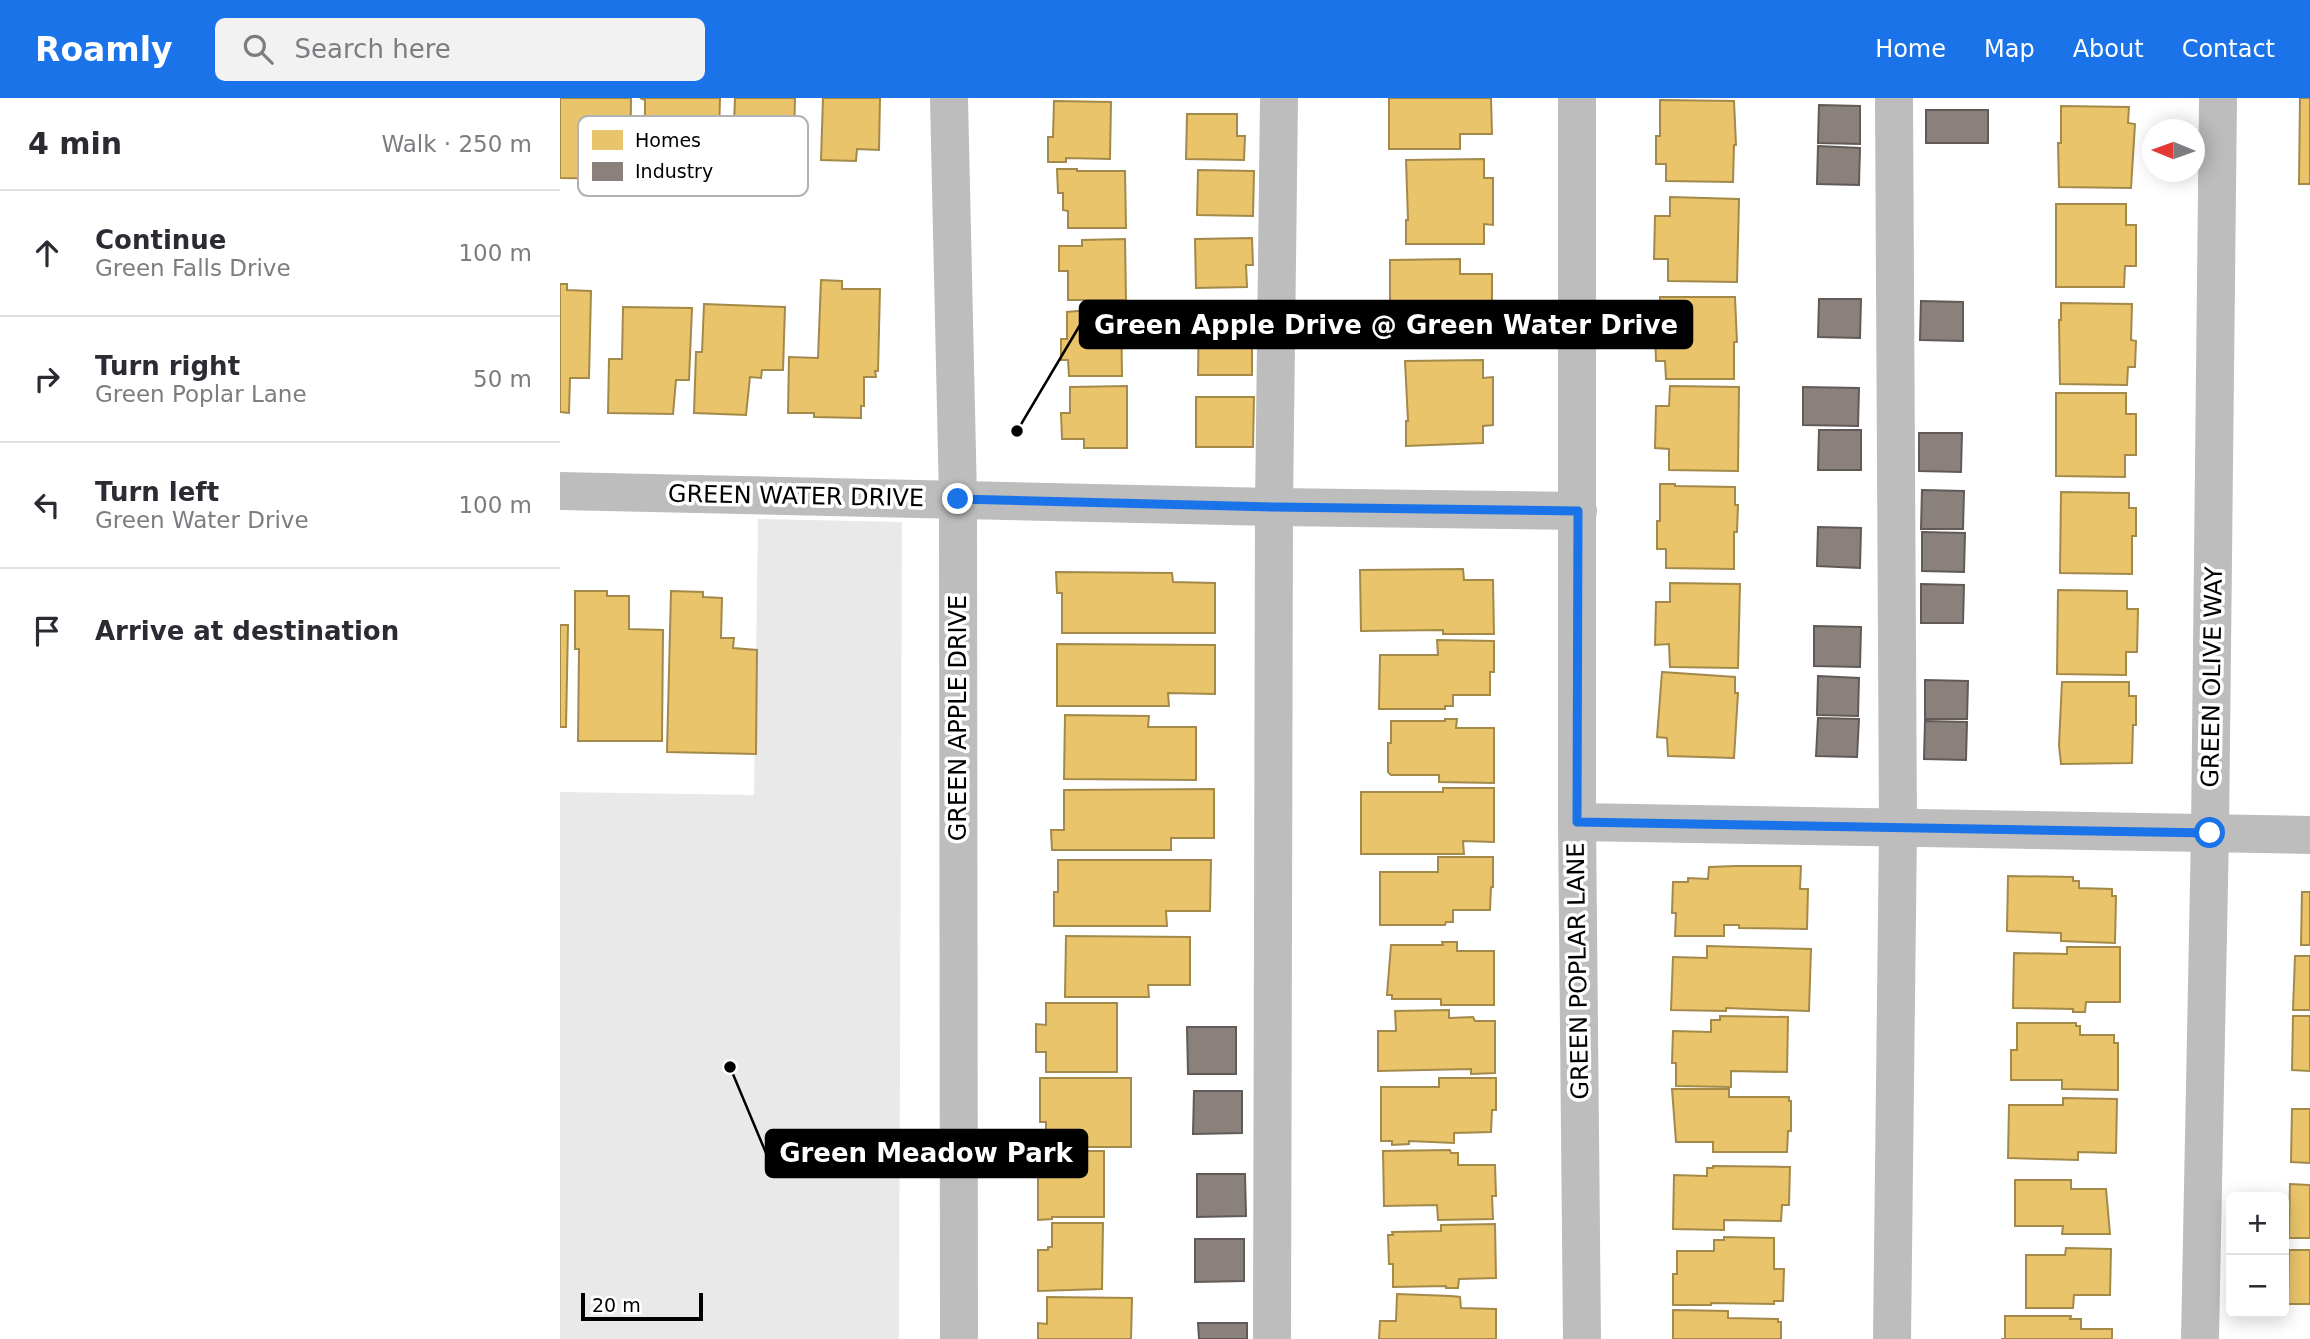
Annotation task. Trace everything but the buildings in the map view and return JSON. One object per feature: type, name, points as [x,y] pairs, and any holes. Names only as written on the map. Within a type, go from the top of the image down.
[{"type":"street","name":"GREEN APPLE DRIVE","points":[[949,98],[958,499],[959,1339]]},
{"type":"street","points":[[1272,1339],[1274,507],[1279,98]]},
{"type":"street","name":"GREEN POPLAR LANE","points":[[1577,98],[1577,822],[1581,1339]]},
{"type":"street","points":[[1892,1339],[1898,829],[1894,98]]},
{"type":"street","name":"GREEN OLIVE WAY","points":[[2200,1339],[2210,833],[2218,98]]},
{"type":"street","name":"GREEN WATER DRIVE","points":[[560,491],[1578,511]]},
{"type":"street","points":[[1577,822],[2310,835]]},
{"type":"shaded area","points":[[758,519],[902,522],[899,1339],[560,1339],[560,792],[754,795]]},
{"type":"place","name":"Green Apple Drive @ Green Water Drive","points":[[1017,431]]},
{"type":"place","name":"Green Meadow Park","points":[[730,1067]]},
{"type":"route","points":[[958,499],[1578,511],[1577,822],[2210,833]]}]
